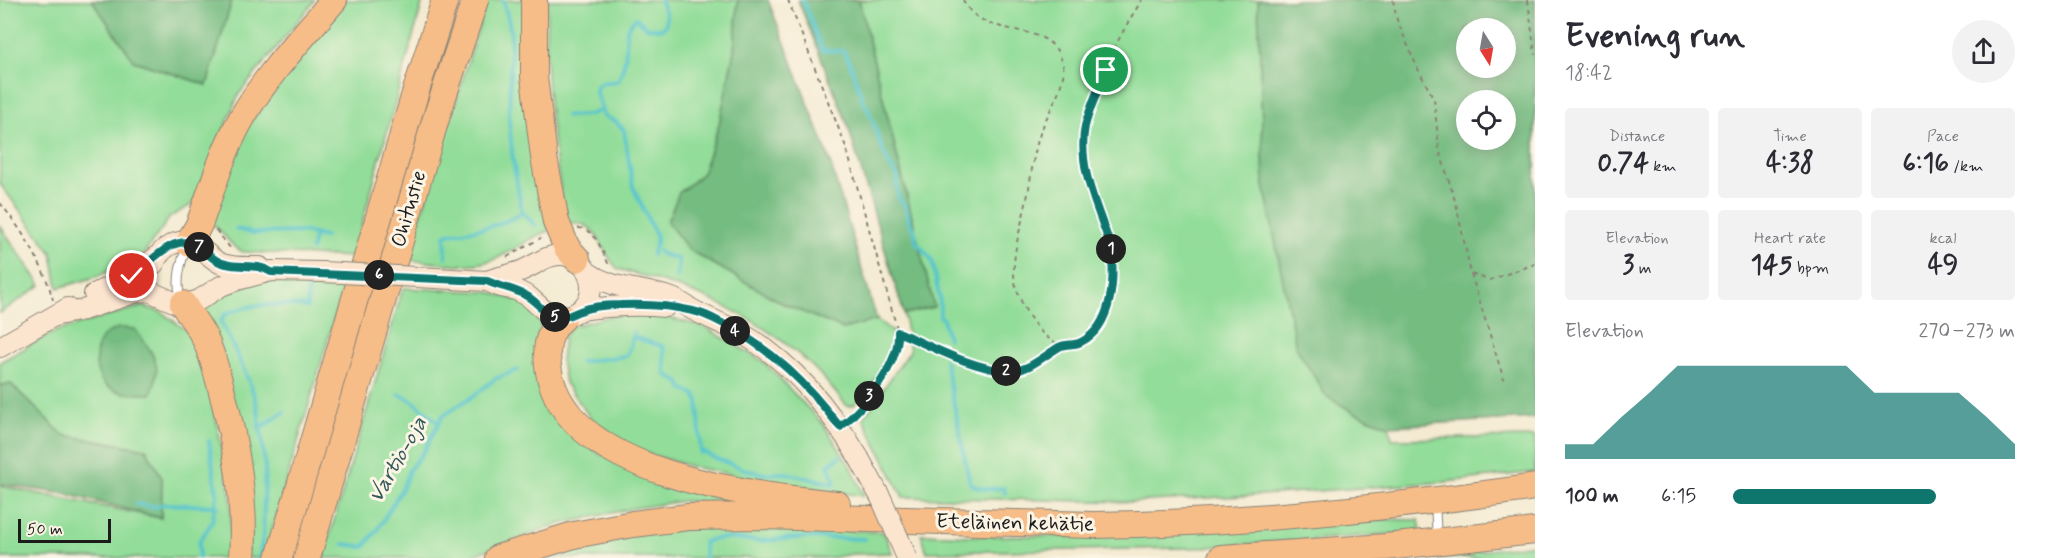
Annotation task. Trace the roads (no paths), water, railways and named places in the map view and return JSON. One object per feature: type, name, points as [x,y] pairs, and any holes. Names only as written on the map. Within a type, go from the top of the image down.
[{"type":"highway","points":[[189,243],[200,222],[223,154],[243,116],[286,55],[334,0]]},
{"type":"highway","name":"Ohitustie","points":[[279,558],[414,97],[446,0]]},
{"type":"highway","name":"Ohitustie","points":[[307,558],[434,126],[475,0]]},
{"type":"highway","points":[[534,0],[534,77],[544,157],[559,232],[567,248],[583,266]]},
{"type":"highway","points":[[173,300],[203,335],[232,427],[244,520],[242,558]]},
{"type":"highway","points":[[572,314],[551,332],[547,356],[553,387],[562,407],[580,428],[633,460],[722,487],[813,501],[1094,525]]},
{"type":"highway","name":"Eteläinen kehätie","points":[[498,558],[574,535],[688,517],[760,516],[1094,525],[1245,520],[1435,502],[1535,487]]},
{"type":"highway","points":[[1221,558],[1437,543],[1535,531]]},
{"type":"street","points":[[0,347],[56,309],[79,301],[132,276],[170,245],[179,242],[195,244],[214,260],[223,264],[261,267],[271,272]]},
{"type":"street","points":[[160,254],[153,267],[157,287],[173,300]]},
{"type":"street","points":[[56,309],[83,310],[137,292],[149,291],[173,300],[200,300],[221,286],[271,272],[322,272],[487,281],[524,270],[553,255],[560,255],[583,266],[600,281],[673,298],[742,334],[783,363],[815,394],[840,427],[882,500],[907,558]]},
{"type":"street","points":[[572,314],[588,301],[590,290],[583,266]]},
{"type":"street","points":[[487,281],[528,296],[554,317],[609,305],[638,304],[695,311]]},
{"type":"lane","points":[[173,300],[178,289],[179,270],[189,243]]},
{"type":"lane","points":[[1435,502],[1437,543]]},
{"type":"waterway","points":[[503,0],[511,37],[509,121],[513,160],[522,212],[535,225]]},
{"type":"waterway","name":"Vartio-oja","points":[[652,255],[656,236],[633,187],[624,130],[616,122],[604,116],[596,93],[597,86],[602,83],[618,81],[625,60],[627,31],[632,21],[636,18],[648,28],[662,29],[666,25],[666,14],[660,0]]},
{"type":"waterway","points":[[803,0],[822,50],[843,51],[849,61],[884,152],[898,177],[899,199],[906,207],[916,242],[932,260],[940,301],[940,316],[943,319],[948,339]]},
{"type":"waterway","points":[[566,116],[589,115],[601,110]]},
{"type":"waterway","points":[[446,257],[445,236],[448,234],[497,224],[522,212]]},
{"type":"waterway","points":[[236,229],[253,233],[305,232],[325,237]]},
{"type":"waterway","points":[[311,250],[315,234]]},
{"type":"waterway","points":[[659,251],[661,254],[678,259],[676,278]]},
{"type":"waterway","points":[[259,558],[263,536],[265,468],[257,405],[246,375],[221,322],[224,315],[254,306],[307,307],[308,288]]},
{"type":"waterway","name":"Vartio-oja","points":[[580,362],[626,356],[634,332]]},
{"type":"waterway","points":[[633,337],[662,346],[666,374],[680,383],[683,389],[695,395],[698,400],[701,453]]},
{"type":"waterway","points":[[945,361],[970,483],[982,488],[1004,488],[1005,493]]},
{"type":"waterway","name":"Vartio-oja","points":[[344,544],[364,547],[378,529],[403,487],[409,470],[424,451],[443,415],[495,379],[517,370]]},
{"type":"waterway","points":[[399,394],[413,401],[439,423]]},
{"type":"waterway","points":[[263,426],[284,412]]},
{"type":"waterway","points":[[136,504],[154,507],[166,504],[215,506],[217,495],[209,441]]},
{"type":"waterway","points":[[701,450],[712,457],[747,470],[764,474],[786,473],[834,484],[828,465],[841,456]]},
{"type":"waterway","name":"Vartio-oja","points":[[199,558],[199,542],[212,522],[215,506],[218,507]]},
{"type":"waterway","points":[[704,543],[725,538],[758,541],[810,537],[864,539]]},
{"type":"waterway","points":[[704,542],[705,558]]}]
